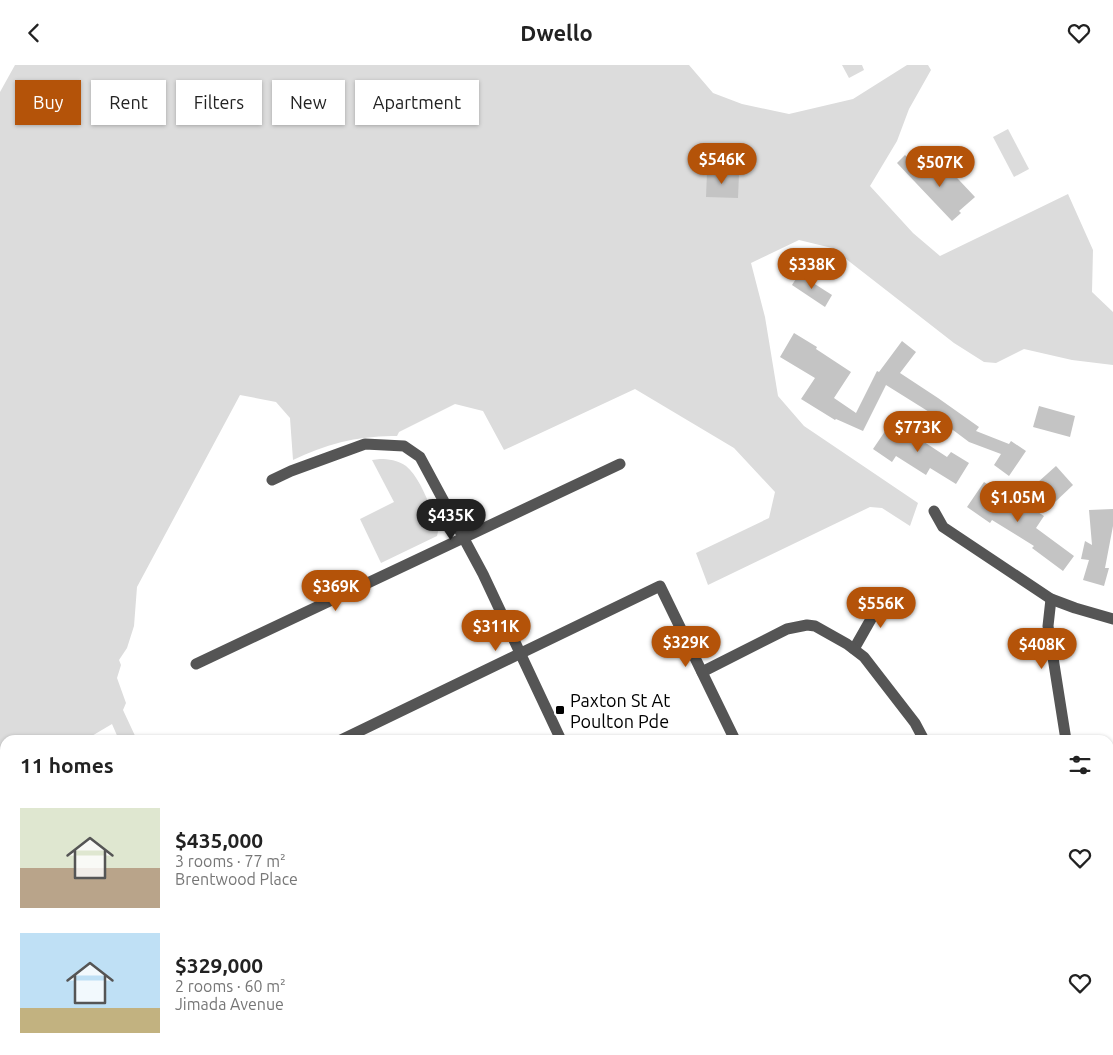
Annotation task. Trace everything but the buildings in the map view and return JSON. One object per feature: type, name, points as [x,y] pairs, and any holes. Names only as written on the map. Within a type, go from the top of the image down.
[{"type":"street","points":[[272,480],[291,471],[365,444],[404,446],[420,457],[465,538],[559,735]]},
{"type":"street","points":[[196,664],[620,464]]},
{"type":"street","points":[[934,511],[943,527],[1051,599],[1075,609],[1113,619]]},
{"type":"street","points":[[352,735],[521,655],[660,586],[733,735]]},
{"type":"street","points":[[854,649],[875,612],[891,595]]},
{"type":"street","points":[[1051,599],[1048,626],[1065,735]]},
{"type":"street","points":[[702,672],[787,629],[807,625],[815,626],[864,657],[915,723],[921,735]]},
{"type":"shaded area","points":[[15,65],[689,65],[713,93],[742,104],[789,114],[853,99],[907,65],[928,65],[931,70],[909,109],[897,141],[870,186],[913,233],[940,256],[1068,194],[1093,250],[1092,292],[1113,312],[1113,365],[1072,360],[1024,349],[996,363],[984,362],[954,343],[832,248],[799,240],[751,263],[765,317],[778,396],[804,426],[918,503],[910,526],[882,508],[870,507],[708,585],[696,553],[769,518],[775,492],[734,448],[635,389],[504,450],[483,411],[455,404],[399,432],[397,436],[370,437],[330,445],[293,460],[290,418],[276,402],[240,395],[137,587],[134,626],[127,648],[119,660],[121,665],[117,678],[126,703],[123,710],[135,735],[117,735],[112,724],[93,735],[0,735],[0,92]]},
{"type":"shaded area","points":[[842,65],[862,65],[864,70],[849,78]]},
{"type":"shaded area","points":[[1008,129],[1029,169],[1014,177],[993,137]]},
{"type":"shaded area","points":[[380,459],[400,462],[411,471],[421,486],[439,527],[437,536],[381,563],[360,519],[394,502],[372,460]]},
{"type":"place","name":"Paxton St At Poulton Pde","points":[[560,710]]}]
